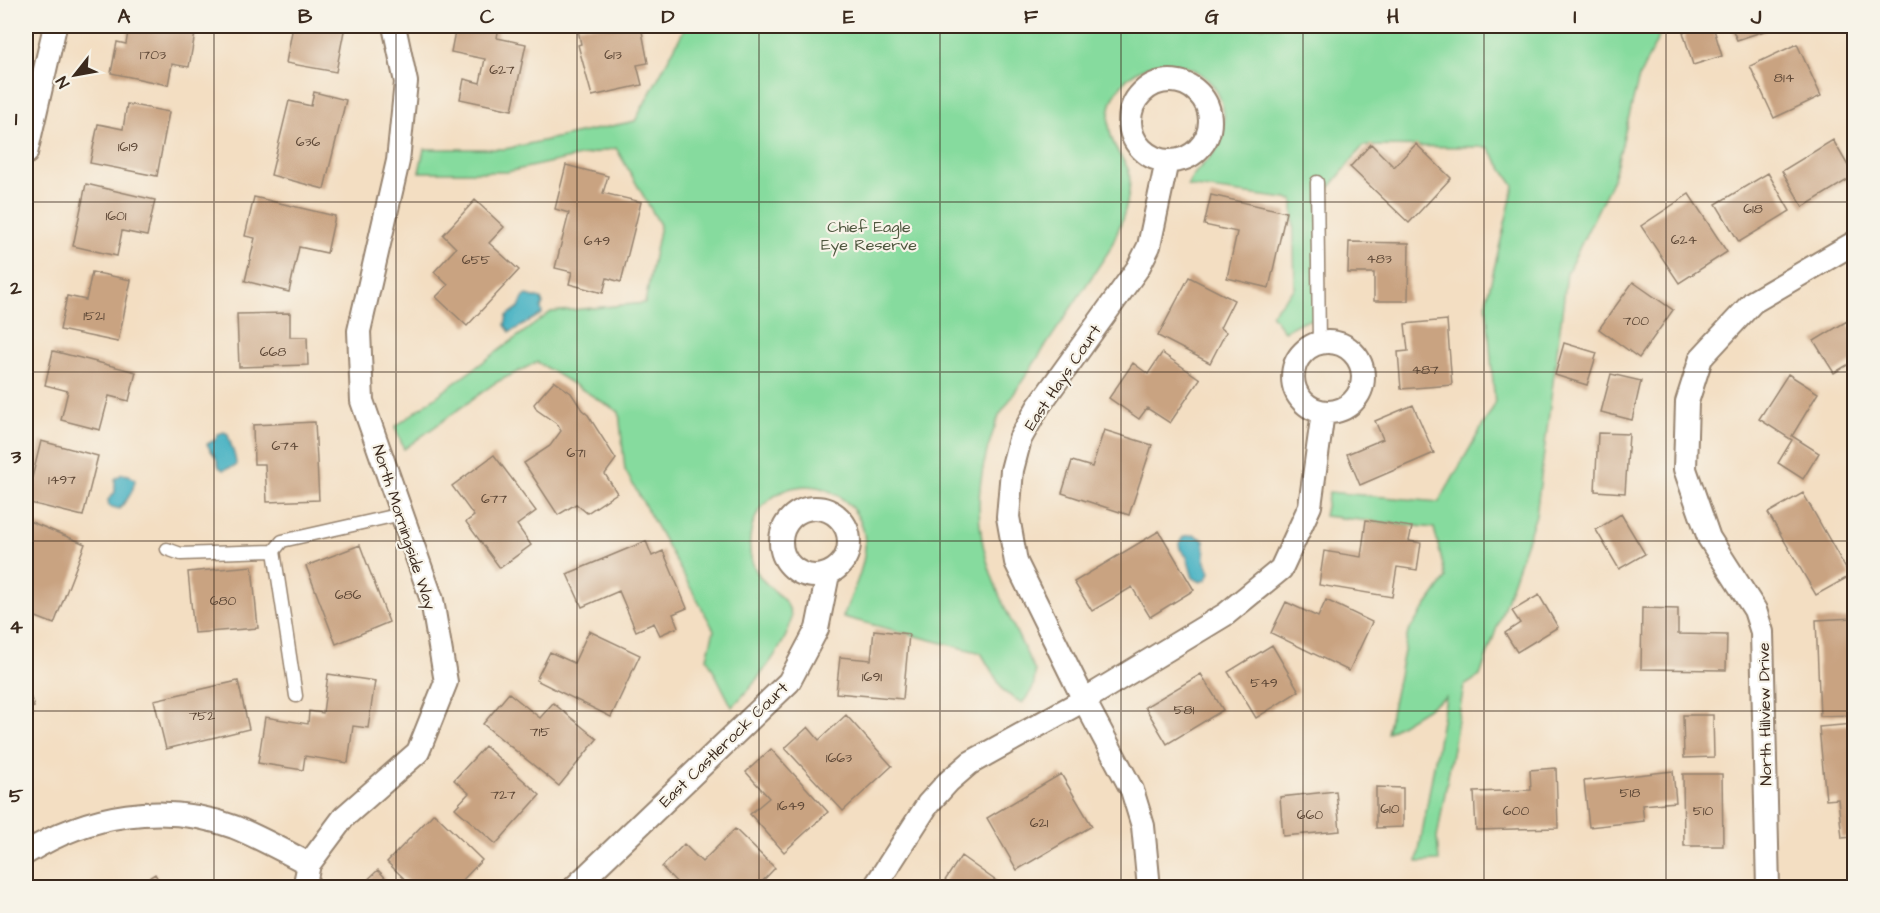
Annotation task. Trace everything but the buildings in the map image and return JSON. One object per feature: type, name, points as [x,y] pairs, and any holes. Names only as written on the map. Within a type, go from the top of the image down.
[{"type":"street","points":[[26,153],[55,26]]},
{"type":"street","name":"North Morningside Way","points":[[309,864],[344,817],[418,752],[446,682],[432,600],[362,401],[359,331],[398,161],[406,82],[394,26]]},
{"type":"street","name":"East Hays Court","points":[[1149,888],[1143,826],[1132,790],[1084,700],[1016,562],[1008,517],[1012,470],[1020,439],[1038,407],[1138,268],[1149,246],[1167,161]]},
{"type":"street","name":"North Hillview Drive","points":[[1768,888],[1762,632],[1755,610],[1709,538],[1685,469],[1687,402],[1701,358],[1753,302],[1854,243]]},
{"type":"street","points":[[1318,342],[1332,342],[1346,346],[1356,355],[1362,368],[1363,382],[1358,395],[1349,405],[1337,411],[1323,412],[1310,407],[1300,398],[1294,386],[1292,372],[1297,359],[1306,349],[1318,342]]},
{"type":"street","points":[[874,888],[928,804],[970,763],[1084,700],[1226,614],[1281,569],[1310,506],[1323,412]]},
{"type":"street","name":"East Castlerock Court","points":[[574,888],[789,682],[817,628],[828,574]]},
{"type":"street","points":[[26,853],[60,834],[87,823],[146,813],[176,814],[206,819],[234,828],[309,864],[304,888]]},
{"type":"lane","points":[[1317,182],[1318,342]]},
{"type":"lane","points":[[296,696],[274,551],[282,541],[402,514]]},
{"type":"lane","points":[[167,549],[181,554],[274,551]]},
{"type":"green space","name":"Chief Eagle Eye Reserve","points":[[686,26],[1664,26],[1639,77],[1613,179],[1567,273],[1536,515],[1480,676],[1464,686],[1437,838],[1439,861],[1417,862],[1446,697],[1387,733],[1408,632],[1446,578],[1434,528],[1324,516],[1329,492],[1439,502],[1495,404],[1486,302],[1514,186],[1488,147],[1363,146],[1319,201],[1317,319],[1303,321],[1284,331],[1271,314],[1295,288],[1293,200],[1187,186],[1197,170],[1210,158],[1220,143],[1224,121],[1221,101],[1212,85],[1199,73],[1182,66],[1165,63],[1147,67],[1131,76],[1117,91],[1109,114],[1114,145],[1127,167],[1130,181],[1121,223],[1109,251],[999,416],[986,454],[980,487],[979,518],[984,548],[1004,606],[1035,671],[1031,692],[1022,703],[1004,692],[981,653],[843,617],[862,565],[865,547],[863,529],[856,514],[846,501],[832,492],[817,487],[800,486],[784,490],[769,500],[756,517],[752,527],[750,549],[755,569],[765,583],[784,600],[791,617],[789,627],[777,652],[732,707],[707,658],[714,630],[625,470],[619,412],[537,362],[495,383],[404,449],[395,427],[551,312],[645,303],[660,225],[616,148],[507,172],[419,172],[424,149],[505,149],[635,121]]},
{"type":"water","points":[[527,295],[541,299],[542,314],[510,332],[505,325],[507,316],[519,307]]},
{"type":"water","points":[[224,432],[228,434],[236,466],[223,470],[219,467],[217,459],[207,444],[215,440],[218,434]]},
{"type":"water","points":[[122,474],[129,475],[135,480],[133,489],[119,509],[109,506],[108,500],[115,492],[115,479]]},
{"type":"water","points":[[1195,535],[1204,540],[1205,559],[1210,572],[1207,579],[1201,582],[1193,578],[1187,557],[1180,549],[1179,543],[1184,536]]}]
